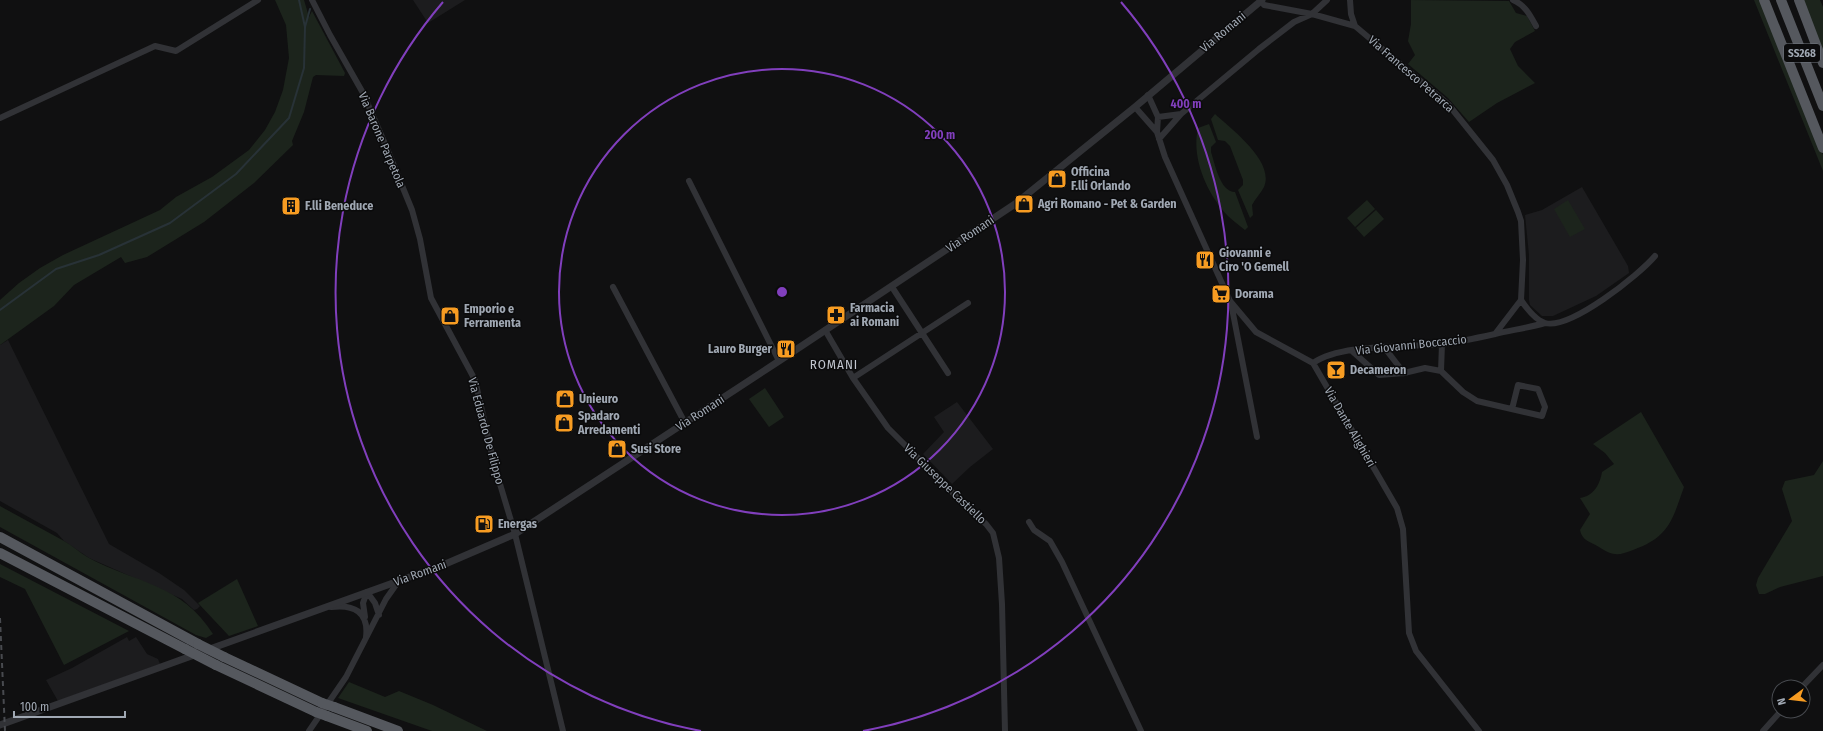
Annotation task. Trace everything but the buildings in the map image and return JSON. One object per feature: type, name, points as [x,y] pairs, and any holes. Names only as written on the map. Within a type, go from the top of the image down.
[{"type":"highway","points":[[1764,0],[1823,148]]},
{"type":"highway","name":"SS268","points":[[1780,0],[1823,106]]},
{"type":"highway","points":[[1799,0],[1823,63]]},
{"type":"highway","points":[[0,536],[148,618],[224,657],[322,703],[398,731]]},
{"type":"highway","points":[[0,553],[216,665],[316,712],[367,731]]},
{"type":"street","points":[[0,118],[155,46],[176,51],[258,0]]},
{"type":"street","name":"Via Barone Parpetola","points":[[312,0],[363,93],[412,210],[420,239],[429,289]]},
{"type":"street","points":[[1159,139],[1181,114],[1294,22],[1312,14],[1327,0]]},
{"type":"street","points":[[1350,0],[1351,14],[1355,26]]},
{"type":"street","points":[[1513,0],[1521,4],[1529,12],[1536,26]]},
{"type":"street","name":"Via Francesco Petrarca","points":[[1262,1],[1264,5],[1312,14],[1355,26],[1448,104],[1493,160],[1507,185],[1521,221],[1523,260],[1521,300]]},
{"type":"street","name":"Via Romani","points":[[0,725],[398,582],[515,534],[685,424],[1016,204],[1262,1]]},
{"type":"street","points":[[1148,95],[1158,117],[1156,132]]},
{"type":"street","points":[[1135,107],[1156,132],[1174,178],[1230,301],[1257,437]]},
{"type":"street","points":[[1158,117],[1181,114]]},
{"type":"street","points":[[689,181],[779,361]]},
{"type":"street","points":[[1495,334],[1521,300],[1528,311],[1545,323],[1559,323],[1594,304],[1642,271],[1655,256]]},
{"type":"street","points":[[613,287],[685,424]]},
{"type":"street","points":[[892,287],[948,373]]},
{"type":"street","name":"Via Eduardo De Filippo","points":[[429,289],[435,306],[475,380],[494,464],[515,534],[563,731]]},
{"type":"street","points":[[1230,301],[1256,332],[1313,363]]},
{"type":"street","points":[[853,378],[921,332],[968,303]]},
{"type":"street","name":"Via Giovanni Boccaccio","points":[[1313,363],[1330,354],[1384,347],[1408,347],[1442,344],[1523,330],[1545,323]]},
{"type":"street","name":"Via Giuseppe Castiello","points":[[825,330],[853,378],[888,428],[986,524],[993,533],[999,558],[1000,574],[1005,731]]},
{"type":"street","points":[[1441,371],[1442,344]]},
{"type":"street","points":[[1384,347],[1404,373]]},
{"type":"street","points":[[1352,351],[1379,375],[1404,373],[1425,368],[1441,371],[1463,392],[1477,401],[1542,416],[1545,407],[1538,389],[1518,385],[1512,409]]},
{"type":"street","name":"Via Dante Alighieri","points":[[1313,363],[1397,508],[1403,530],[1409,633],[1412,643],[1478,731]]},
{"type":"street","points":[[1029,522],[1034,530],[1050,541],[1062,562],[1141,731]]},
{"type":"street","points":[[309,731],[342,683],[366,640],[386,599],[398,582]]},
{"type":"street","points":[[367,592],[375,603],[379,615]]},
{"type":"street","points":[[366,640],[366,620],[363,603],[367,592]]},
{"type":"street","points":[[326,608],[339,606],[352,609],[362,615],[366,620]]},
{"type":"street","points":[[1810,679],[1823,665]]},
{"type":"street","points":[[1763,731],[1774,719]]},
{"type":"shaded area","points":[[275,0],[304,0],[309,17],[312,11],[345,73],[344,76],[316,75],[313,77],[304,112],[292,141],[293,145],[254,183],[204,222],[147,257],[125,263],[121,257],[74,285],[54,306],[0,345],[0,300],[19,283],[40,268],[63,255],[160,210],[176,197],[212,177],[249,150],[265,130],[275,112],[283,90],[289,58],[286,25]]},
{"type":"shaded area","points":[[413,0],[465,0],[428,23]]},
{"type":"shaded area","points":[[1411,0],[1509,1],[1516,13],[1527,16],[1535,31],[1515,42],[1510,49],[1518,66],[1535,83],[1497,103],[1469,122],[1448,98],[1408,64],[1415,55],[1408,41],[1411,24]]},
{"type":"shaded area","points":[[1754,0],[1760,0],[1823,155],[1823,171]]},
{"type":"shaded area","points":[[1802,0],[1820,0],[1823,7],[1823,57]]},
{"type":"shaded area","points":[[1215,114],[1250,146],[1258,156],[1263,167],[1266,177],[1264,187],[1252,205],[1253,215],[1250,218],[1238,190],[1243,185],[1243,180],[1230,146],[1225,141],[1218,140],[1211,119]]},
{"type":"shaded area","points":[[1209,124],[1216,142],[1211,147],[1211,152],[1216,170],[1225,187],[1230,191],[1235,192],[1248,227],[1245,230],[1230,218],[1220,207],[1202,175],[1196,139],[1198,128]]},
{"type":"shaded area","points":[[1582,187],[1628,266],[1629,273],[1596,296],[1553,316],[1542,316],[1530,305],[1529,300],[1529,255],[1525,215],[1542,210]]},
{"type":"shaded area","points":[[1367,200],[1375,209],[1355,227],[1347,218]]},
{"type":"shaded area","points":[[1568,200],[1585,229],[1570,237],[1554,209]]},
{"type":"shaded area","points":[[1376,210],[1384,219],[1364,237],[1356,228]]},
{"type":"shaded area","points":[[8,340],[109,544],[159,573],[184,590],[200,606],[197,609],[194,610],[182,599],[89,558],[64,541],[57,533],[0,501],[0,345]]},
{"type":"shaded area","points":[[765,388],[784,417],[769,427],[749,399]]},
{"type":"shaded area","points":[[957,402],[993,449],[970,467],[952,484],[923,454],[944,432],[934,417]]},
{"type":"shaded area","points":[[1641,412],[1684,487],[1672,518],[1662,533],[1645,545],[1633,550],[1616,554],[1604,550],[1587,541],[1581,534],[1580,530],[1590,514],[1580,498],[1589,495],[1596,489],[1602,472],[1614,464],[1605,453],[1593,444]]},
{"type":"shaded area","points":[[1823,461],[1823,576],[1780,587],[1765,594],[1759,594],[1756,585],[1758,578],[1792,521],[1782,489],[1785,481],[1814,475]]},
{"type":"shaded area","points":[[0,506],[64,541],[89,558],[173,595],[201,617],[213,634],[206,638],[196,635],[0,527]]},
{"type":"shaded area","points":[[0,564],[129,631],[64,665],[25,589],[0,577]]},
{"type":"shaded area","points":[[237,579],[258,626],[229,636],[198,603]]},
{"type":"shaded area","points":[[127,637],[129,641],[136,637],[147,654],[158,659],[160,664],[58,701],[46,680],[72,668]]},
{"type":"shaded area","points":[[349,682],[385,697],[399,691],[433,705],[487,731],[432,731],[338,698]]},
{"type":"waterway","points":[[0,310],[56,269],[99,255],[170,223],[236,174],[289,118],[304,68],[305,27],[299,0]]},
{"type":"waterway","points":[[305,27],[310,9]]},
{"type":"railway","points":[[0,618],[5,731]]},
{"type":"place","name":"Officina F.lli Orlando","points":[[1057,179]]},
{"type":"place","name":"Agri Romano - Pet & Garden","points":[[1024,204]]},
{"type":"place","name":"F.lli Beneduce","points":[[291,206]]},
{"type":"place","name":"Giovanni e Ciro 'O Gemell","points":[[1205,260]]},
{"type":"place","name":"Dorama","points":[[1221,294]]},
{"type":"place","name":"Farmacia ai Romani","points":[[836,315]]},
{"type":"place","name":"Emporio e Ferramenta","points":[[450,316]]},
{"type":"place","name":"Lauro Burger","points":[[786,349]]},
{"type":"place","name":"Decameron","points":[[1336,370]]},
{"type":"place","name":"Unieuro","points":[[565,399]]},
{"type":"place","name":"Spadaro Arredamenti","points":[[564,423]]},
{"type":"place","name":"Susi Store","points":[[617,449]]},
{"type":"place","name":"Energas","points":[[484,524]]},
{"type":"district","name":"ROMANI","points":[[834,364]]}]
